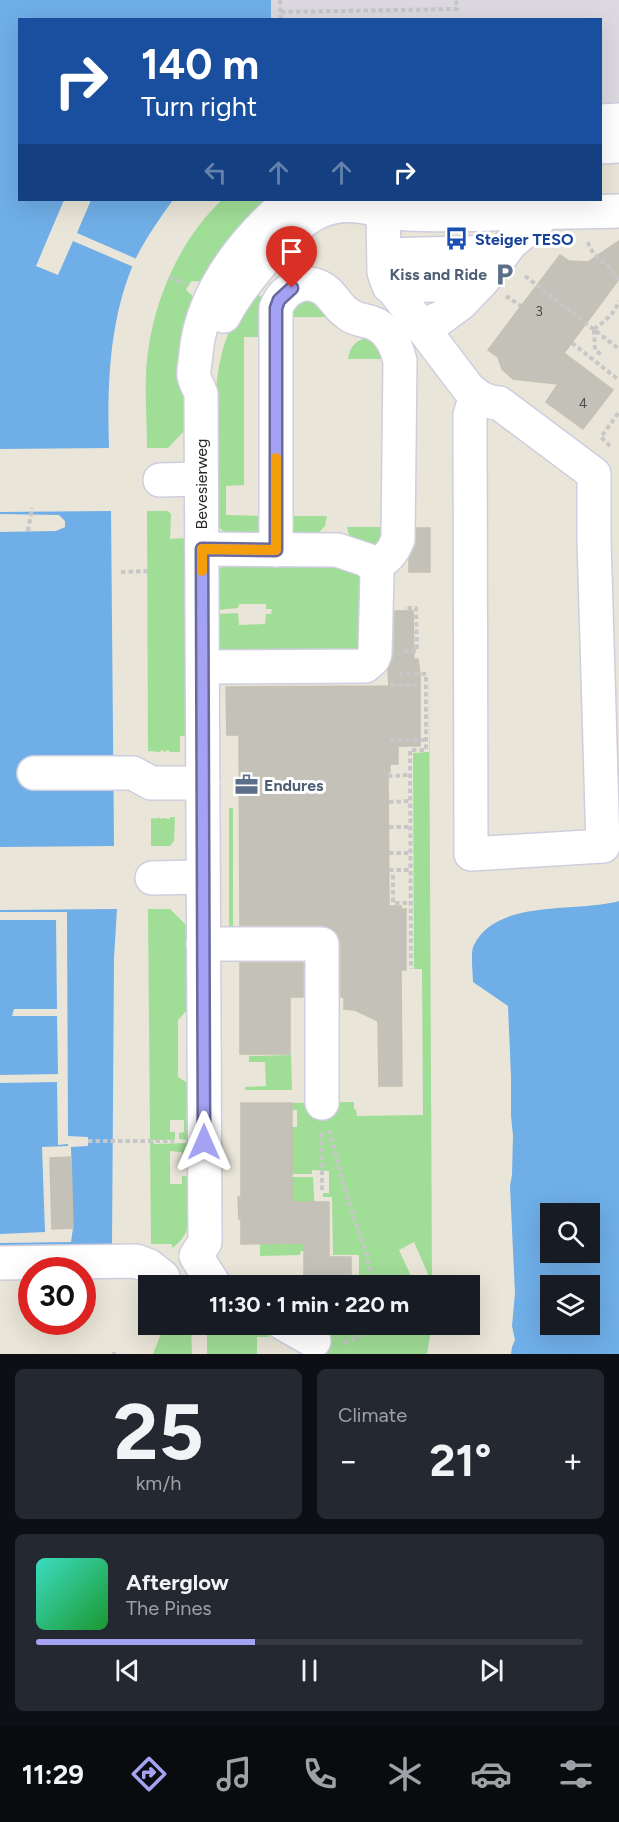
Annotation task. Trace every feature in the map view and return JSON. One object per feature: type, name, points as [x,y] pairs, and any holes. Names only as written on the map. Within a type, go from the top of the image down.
[{"type":"street","points":[[602,121],[619,120]]},
{"type":"street","points":[[602,147],[619,146]]},
{"type":"street","name":"Bevesierweg","points":[[201,394],[194,376],[197,343],[221,278],[264,223],[289,201]]},
{"type":"street","points":[[378,204],[387,270],[420,326],[470,388],[492,403],[499,403],[594,474],[603,846],[471,854],[470,388]]},
{"type":"street","name":"Bevesierweg","points":[[208,1275],[196,1256],[205,1242],[201,394],[208,375],[216,332],[230,303],[259,266],[288,235],[317,212],[337,205],[378,204],[406,214],[547,212],[615,216]]},
{"type":"street","points":[[420,326],[441,318],[461,303],[479,284],[513,263],[528,228],[547,212]]},
{"type":"street","points":[[387,270],[513,263]]},
{"type":"street","points":[[387,270],[479,284]]},
{"type":"street","points":[[276,550],[276,308],[279,300],[292,288],[301,284],[309,284],[327,291],[347,314],[371,322],[383,330],[393,340],[398,350],[400,361],[398,539],[390,556],[373,566]]},
{"type":"street","points":[[160,480],[201,479]]},
{"type":"street","points":[[202,549],[337,550],[367,560],[377,574],[376,648],[369,664],[203,667]]},
{"type":"street","points":[[34,773],[133,773],[151,783],[203,783]]},
{"type":"street","points":[[152,878],[203,877]]},
{"type":"street","points":[[203,944],[322,944],[322,1103]]},
{"type":"street","points":[[0,1263],[149,1269]]},
{"type":"street","points":[[303,1335],[314,1341]]},
{"type":"path","points":[[280,0],[281,18]]},
{"type":"path","points":[[281,12],[457,9],[456,0]]},
{"type":"path","points":[[513,263],[619,349]]},
{"type":"path","points":[[169,277],[188,286]]},
{"type":"path","points":[[594,329],[609,318],[619,301]]},
{"type":"path","points":[[594,329],[595,350],[602,355]]},
{"type":"path","points":[[572,343],[619,380]]},
{"type":"path","points":[[604,433],[619,412]]},
{"type":"path","points":[[28,531],[32,508]]},
{"type":"path","points":[[121,572],[147,571]]},
{"type":"path","points":[[397,674],[426,674],[426,750],[410,750],[411,969]]},
{"type":"path","points":[[390,740],[426,740]]},
{"type":"path","points":[[388,776],[410,775]]},
{"type":"path","points":[[389,801],[410,801]]},
{"type":"path","points":[[389,827],[410,827]]},
{"type":"path","points":[[389,853],[410,853]]},
{"type":"path","points":[[389,870],[410,870]]},
{"type":"path","points":[[393,875],[393,903],[410,903]]},
{"type":"path","points":[[322,1103],[322,1191]]},
{"type":"path","points":[[322,1103],[370,1275]]},
{"type":"path","points":[[88,1141],[168,1141]]},
{"type":"shaded area","points":[[271,0],[619,0],[619,137],[602,137],[602,18],[271,18]]},
{"type":"green space","points":[[221,201],[275,201],[208,282],[191,281],[186,290],[199,302],[185,430],[168,448],[147,448],[146,374],[153,326],[159,303],[179,257],[191,236]]},
{"type":"green space","points":[[252,290],[265,300],[265,337],[244,337],[244,485],[226,486],[226,515],[265,516],[262,526],[254,535],[227,535],[219,527],[217,516],[216,388],[220,360],[227,336]]},
{"type":"green space","points":[[315,297],[328,317],[286,317],[292,302]]},
{"type":"green space","points":[[369,337],[389,359],[348,359],[354,344]]},
{"type":"green space","points":[[147,511],[168,511],[171,514],[170,539],[186,538],[187,736],[180,736],[180,752],[162,750],[148,752]]},
{"type":"green space","points":[[286,516],[327,516],[325,526],[317,534],[304,535],[294,532]]},
{"type":"green space","points":[[347,527],[389,527],[376,547],[353,542]]},
{"type":"green space","points":[[227,562],[341,563],[361,574],[361,651],[220,655],[217,614],[238,613],[239,625],[265,624],[266,614],[271,614],[272,609],[266,609],[266,604],[239,604],[238,608],[217,610],[217,572]]},
{"type":"green space","points":[[429,668],[432,1275],[428,1275],[414,1242],[399,1250],[410,1275],[359,1275],[359,1255],[333,1255],[332,1197],[323,1197],[323,1193],[329,1193],[329,1171],[312,1170],[312,1174],[292,1174],[292,1127],[297,1127],[297,1110],[292,1110],[292,1103],[354,1102],[357,1116],[423,1115],[422,969],[414,969],[413,753],[429,752]]},
{"type":"green space","points":[[229,808],[233,808],[233,931],[229,931]]},
{"type":"green space","points":[[158,817],[169,819],[175,817],[174,841],[170,846],[151,846],[151,819]]},
{"type":"green space","points":[[148,909],[170,909],[188,927],[188,1009],[178,1020],[178,1077],[189,1084],[189,1140],[179,1139],[179,1133],[184,1132],[184,1120],[170,1120],[170,1132],[175,1132],[175,1140],[153,1140],[154,1144],[189,1143],[189,1165],[182,1166],[182,1152],[170,1151],[170,1184],[182,1184],[182,1176],[189,1176],[191,1206],[189,1225],[180,1241],[172,1248],[172,1244],[151,1244]]},
{"type":"green space","points":[[291,1055],[292,1090],[245,1090],[245,1087],[266,1086],[265,1062],[249,1062],[249,1056]]},
{"type":"green space","points":[[292,1177],[313,1177],[317,1251],[301,1251],[300,1255],[260,1256],[260,1244],[292,1243]]},
{"type":"green space","points":[[161,1335],[191,1335],[192,1354],[153,1354]]},
{"type":"green space","points":[[207,1335],[268,1335],[269,1337],[257,1337],[257,1354],[207,1354]]},
{"type":"green space","points":[[310,1335],[430,1335],[427,1354],[302,1354],[302,1342]]},
{"type":"water","points":[[0,0],[271,0],[271,18],[18,18],[18,201],[172,201],[136,258],[120,304],[110,376],[109,448],[0,449]]},
{"type":"water","points":[[111,511],[114,846],[0,847],[0,512]]},
{"type":"water","points":[[619,901],[619,1354],[511,1354],[515,1340],[512,1326],[515,1293],[510,1186],[513,1136],[508,1006],[473,982],[472,957],[474,945],[485,930],[500,920],[539,910]]},
{"type":"water","points":[[117,909],[114,958],[112,1244],[0,1245],[0,910]]},
{"type":"pier","points":[[64,201],[91,201],[77,233],[139,260],[136,268],[73,241],[58,275],[36,266]]},
{"type":"pier","points":[[0,514],[59,515],[65,521],[65,527],[56,531],[0,532]]},
{"type":"pier","points":[[0,912],[67,912],[68,1136],[88,1137],[88,1146],[71,1147],[73,1228],[71,1242],[0,1243],[0,1234],[45,1232],[42,1147],[68,1146],[68,1144],[58,1145],[57,1082],[0,1083],[0,1075],[58,1074],[57,1016],[12,1016],[14,1009],[57,1009],[56,920],[0,920]]},
{"type":"building","points":[[619,241],[619,279],[564,353],[613,390],[583,429],[546,402],[558,384],[513,379],[502,369],[498,357],[488,350],[560,255],[569,261],[588,262]]},
{"type":"building","points":[[417,528],[430,528],[430,572],[409,572],[409,559],[416,546]]},
{"type":"building","points":[[395,611],[413,611],[414,660],[418,659],[420,675],[420,746],[398,746],[398,764],[390,764],[390,772],[388,772],[389,906],[401,906],[401,909],[406,909],[406,970],[401,970],[402,1086],[379,1086],[378,1021],[355,1010],[344,1009],[344,997],[341,997],[341,944],[338,934],[322,925],[240,925],[239,735],[227,735],[226,687],[389,686],[388,669],[394,654]]},
{"type":"building","points":[[240,963],[303,963],[303,997],[290,997],[290,1054],[240,1054]]},
{"type":"building","points":[[241,1103],[292,1103],[292,1202],[329,1202],[329,1257],[351,1257],[351,1275],[304,1275],[304,1243],[241,1244],[238,1197],[241,1197]]},
{"type":"building","points":[[71,1157],[73,1228],[52,1229],[50,1158]]},
{"type":"slow traffic","points":[[202,571],[202,549],[276,550],[276,458]]},
{"type":"place","name":"Steiger TESO","points":[[457,239]]},
{"type":"place","name":"Kiss and Ride","points":[[505,274]]},
{"type":"place","name":"Endures","points":[[246,785]]},
{"type":"route","points":[[204,1142],[202,549],[276,550],[276,308],[279,300],[292,288]]}]
